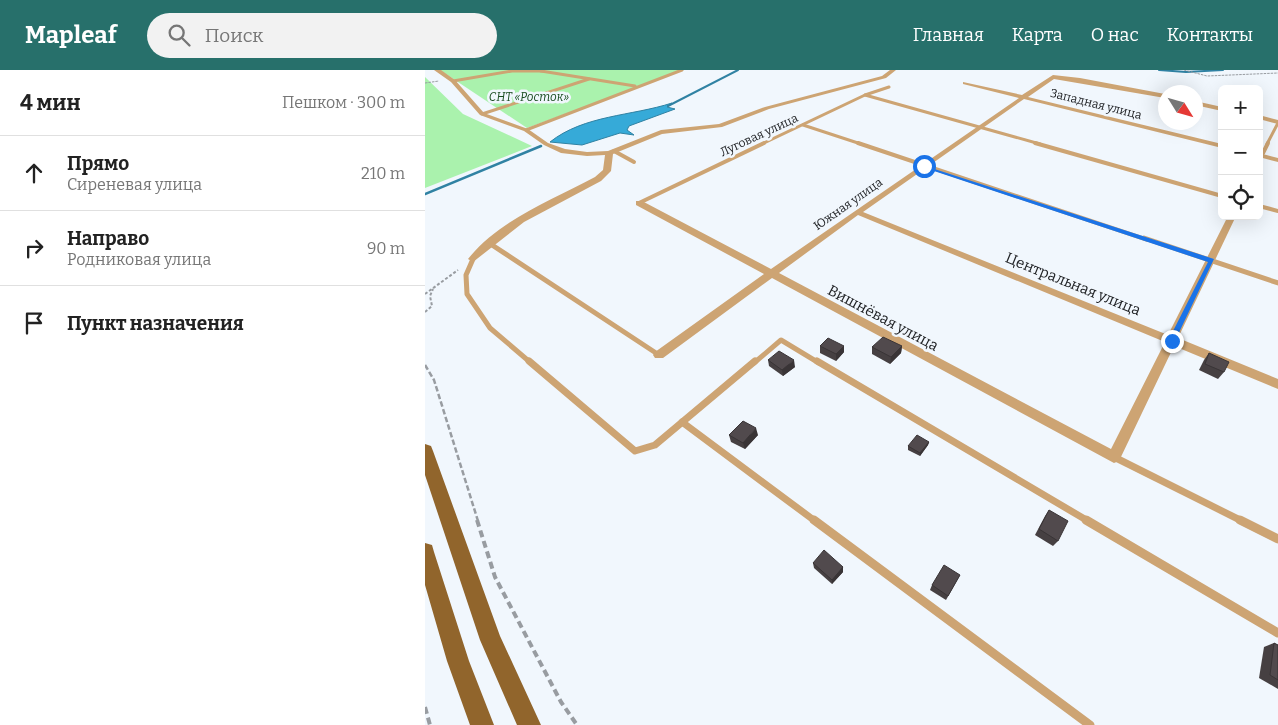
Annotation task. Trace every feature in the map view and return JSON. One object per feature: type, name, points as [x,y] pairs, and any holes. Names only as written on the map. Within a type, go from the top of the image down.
[{"type":"main road","points":[[425,450],[491,640],[529,725]]},
{"type":"main road","points":[[425,552],[458,661],[482,725]]},
{"type":"street","points":[[437,70],[453,81],[481,114],[527,130],[546,144],[563,151],[587,154],[612,152],[661,132],[720,126],[767,108],[884,77],[893,70]]},
{"type":"street","name":"Южная улица","points":[[659,355],[857,212],[1053,77],[1080,80],[1158,95]]},
{"type":"street","name":"Западная улица","points":[[965,83],[1218,145]]},
{"type":"street","points":[[1203,105],[1218,108]]},
{"type":"street","points":[[1263,118],[1278,122]]},
{"type":"street","points":[[473,259],[489,243],[521,220],[598,179],[607,171],[612,152]]},
{"type":"street","points":[[1263,156],[1278,160]]},
{"type":"street","name":"Вишнёвая улица","points":[[639,204],[1114,457]]},
{"type":"street","name":"Центральная улица","points":[[857,212],[1278,384]]},
{"type":"street","points":[[1114,457],[1230,220]]},
{"type":"lane","points":[[453,81],[512,71],[549,70]]},
{"type":"lane","points":[[527,130],[682,70]]},
{"type":"lane","points":[[541,71],[636,87]]},
{"type":"lane","points":[[481,114],[589,79]]},
{"type":"lane","name":"Луговая улица","points":[[639,204],[865,95],[889,87]]},
{"type":"lane","points":[[865,95],[1218,195]]},
{"type":"lane","points":[[1263,152],[1278,122]]},
{"type":"lane","points":[[803,125],[1278,283]]},
{"type":"lane","points":[[612,152],[634,162]]},
{"type":"lane","points":[[1263,207],[1278,211]]},
{"type":"lane","points":[[489,243],[659,355]]},
{"type":"lane","points":[[473,259],[466,275],[467,294],[490,328],[635,451],[655,445],[781,340],[1278,633]]},
{"type":"lane","points":[[682,422],[1090,725]]},
{"type":"lane","points":[[1114,457],[1278,539]]},
{"type":"path","points":[[1185,70],[1199,76],[1278,71]]},
{"type":"path","points":[[425,294],[473,259]]},
{"type":"path","points":[[425,312],[431,309],[430,294],[435,287]]},
{"type":"path","points":[[425,365],[434,380],[495,577],[561,702],[577,725]]},
{"type":"path","points":[[425,707],[429,725]]},
{"type":"green space","name":"СНТ «Росток»","points":[[440,70],[684,70],[527,128]]},
{"type":"green space","points":[[425,77],[463,114],[532,146],[425,188]]},
{"type":"water","points":[[672,103],[667,107],[675,109],[629,126],[627,130],[634,135],[620,133],[582,145],[550,142],[563,133],[593,121]]},
{"type":"building","points":[[883,337],[902,346],[891,357],[872,347]]},
{"type":"building","points":[[828,338],[844,346],[836,354],[820,346]]},
{"type":"building","points":[[779,351],[794,360],[782,370],[768,360]]},
{"type":"building","points":[[1209,353],[1229,362],[1224,372],[1205,364]]},
{"type":"building","points":[[743,421],[756,428],[743,443],[729,435]]},
{"type":"building","points":[[917,435],[929,442],[920,453],[908,446]]},
{"type":"building","points":[[1049,510],[1068,521],[1058,541],[1039,529]]},
{"type":"building","points":[[824,550],[843,567],[832,580],[813,563]]},
{"type":"building","points":[[944,565],[960,575],[948,596],[932,585]]},
{"type":"building","points":[[1274,643],[1278,645],[1278,680],[1270,675]]},
{"type":"waterway","points":[[668,106],[738,70]]},
{"type":"waterway","points":[[1159,70],[1186,72],[1223,70]]},
{"type":"waterway","points":[[425,194],[541,146]]},
{"type":"route","points":[[924,166],[1211,261],[1172,341]]}]
